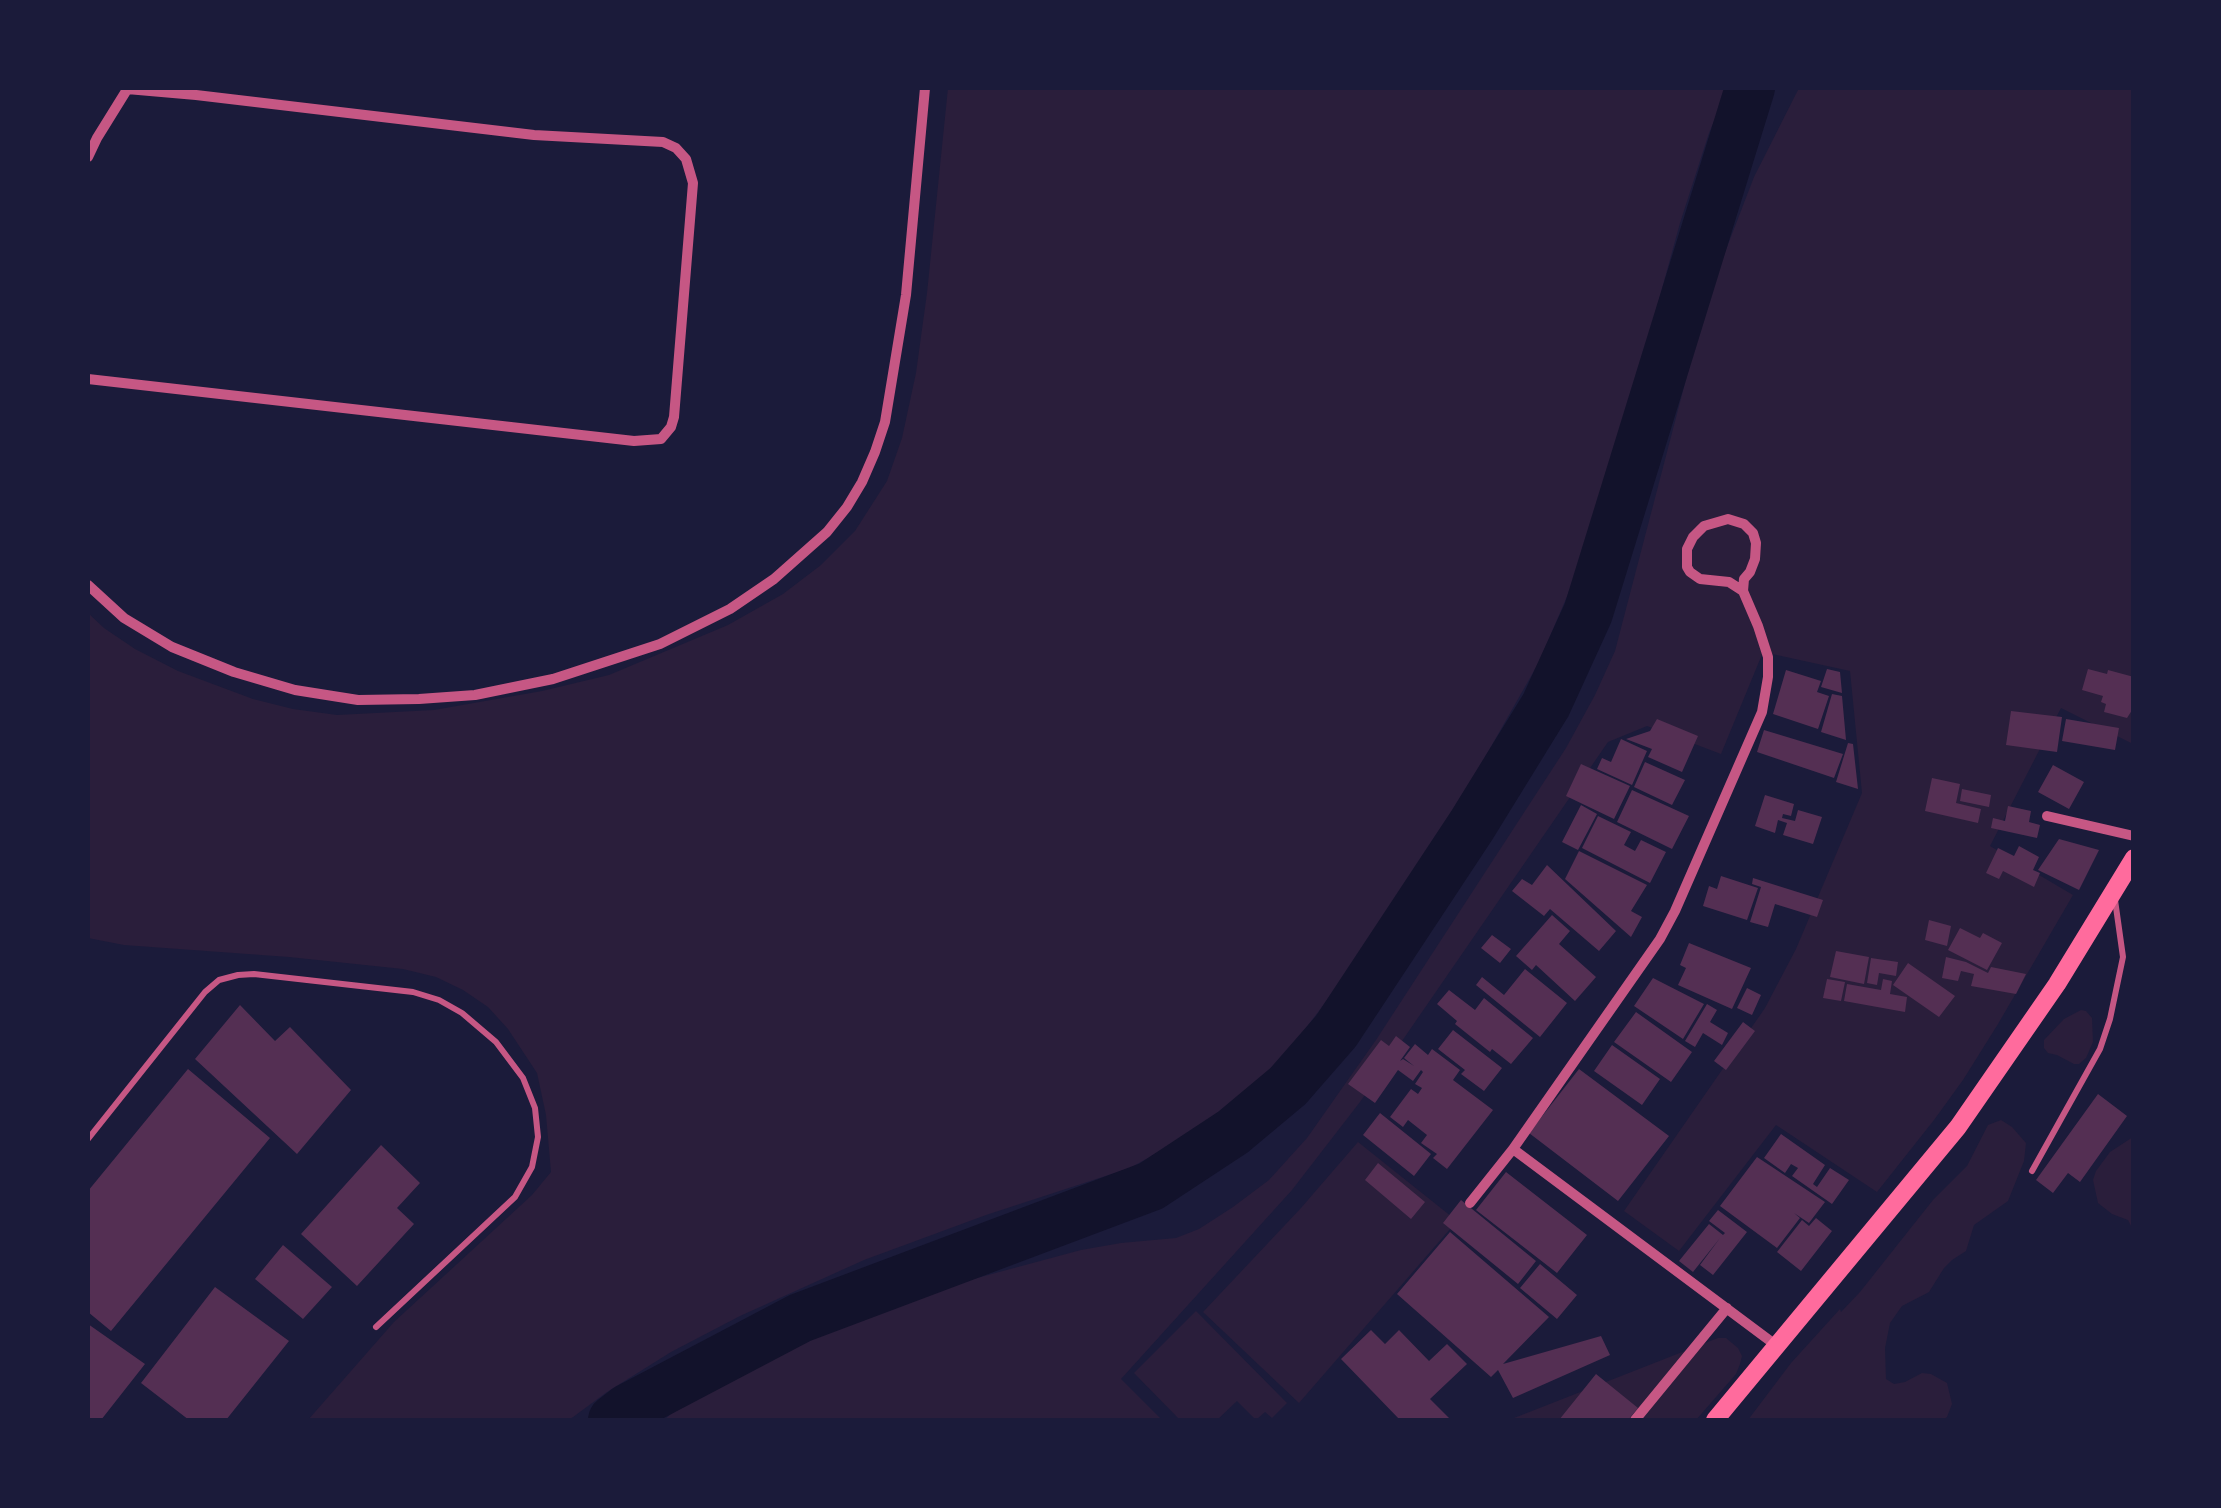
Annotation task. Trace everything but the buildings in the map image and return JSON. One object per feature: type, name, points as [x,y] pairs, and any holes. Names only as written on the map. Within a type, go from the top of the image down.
[{"type":"main road","points":[[1715,1420],[1958,1126],[2056,984],[2134,858]]},
{"type":"street","points":[[88,158],[127,88],[534,135],[662,142],[676,148],[686,159],[693,183],[674,417],[672,427],[660,439],[634,441],[88,379]]},
{"type":"street","points":[[88,584],[124,618],[172,647],[234,672],[295,690],[358,700],[475,695],[552,679],[660,644],[730,609],[774,579],[827,532],[862,482],[875,452],[885,422],[906,295],[925,88]]},
{"type":"street","points":[[1470,1203],[1513,1149],[1660,939],[1762,712],[1768,658],[1743,591],[1756,543],[1744,524],[1728,519],[1704,526],[1687,548],[1690,572],[1707,581],[1729,582],[1743,591]]},
{"type":"street","points":[[2047,816],[2134,836]]},
{"type":"street","points":[[1513,1149],[1777,1346]]},
{"type":"street","points":[[1635,1420],[1727,1308]]},
{"type":"lane","points":[[2032,1171],[2100,1049],[2110,1018],[2123,957],[2113,894]]},
{"type":"lane","points":[[88,1139],[205,992],[219,980],[254,974],[413,992],[462,1013],[496,1042],[523,1078],[535,1108],[538,1138],[532,1167],[515,1197],[376,1327]]},
{"type":"shaded area","points":[[948,88],[1728,88],[1680,223],[1606,493],[1539,662],[1430,847],[1334,991],[1290,1049],[1254,1086],[1175,1143],[1130,1168],[864,1260],[740,1316],[671,1352],[569,1420],[308,1420],[394,1322],[532,1195],[551,1172],[546,1115],[537,1073],[488,1007],[436,977],[403,969],[124,945],[88,938],[88,613],[135,649],[178,671],[253,699],[337,715],[434,710],[609,675],[728,625],[783,594],[821,565],[855,531],[887,481],[902,438],[927,293]]},
{"type":"shaded area","points":[[1799,88],[2133,88],[2133,744],[2061,708],[1990,846],[2073,895],[1963,1080],[1877,1192],[1776,1125],[1679,1251],[1624,1211],[1765,1008],[1796,949],[1862,793],[1850,671],[1763,652],[1721,754],[1647,726],[1608,742],[1360,1102],[1292,1190],[1121,1379],[1162,1420],[664,1420],[732,1366],[768,1347],[888,1302],[1081,1250],[1176,1238],[1199,1229],[1269,1180],[1307,1138],[1376,1040],[1566,748],[1595,695],[1615,651],[1707,299],[1754,177]]},
{"type":"shaded area","points":[[2081,1010],[2092,1018],[2093,1042],[2086,1058],[2074,1064],[2048,1053],[2044,1040],[2064,1019]]},
{"type":"shaded area","points":[[2001,1120],[2026,1143],[2024,1161],[2008,1201],[1974,1225],[1966,1251],[1944,1268],[1929,1292],[1902,1306],[1890,1323],[1885,1348],[1886,1379],[1894,1384],[1922,1373],[1947,1383],[1952,1404],[1947,1417],[1748,1420],[1791,1363],[1860,1292],[1933,1200],[1967,1166],[1988,1125]]},
{"type":"shaded area","points":[[2133,1137],[2133,1230],[2128,1220],[2098,1203],[2093,1180],[2110,1152]]},
{"type":"shaded area","points":[[1358,1142],[1457,1221],[1299,1403],[1203,1312]]},
{"type":"shaded area","points":[[1196,1311],[1287,1403],[1272,1418],[1265,1412],[1256,1420],[1237,1401],[1217,1420],[1180,1420],[1134,1373]]},
{"type":"shaded area","points":[[1726,1338],[1738,1348],[1740,1364],[1736,1374],[1696,1420],[1509,1420]]},
{"type":"waterway","points":[[613,1420],[800,1318],[1151,1186],[1233,1132],[1288,1086],[1336,1031],[1546,705],[1588,613],[1750,88]]}]
